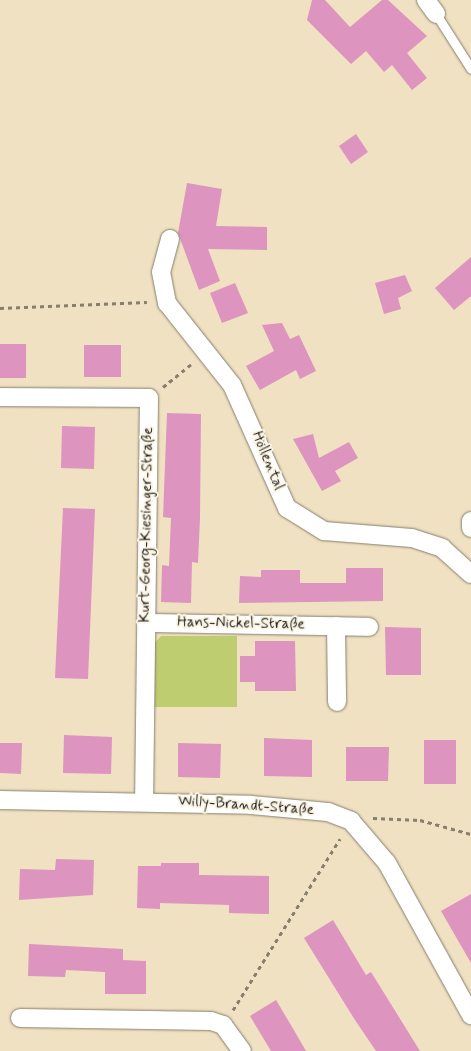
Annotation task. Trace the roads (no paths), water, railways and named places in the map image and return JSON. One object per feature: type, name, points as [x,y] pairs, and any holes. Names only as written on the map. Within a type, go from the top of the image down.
[{"type":"street","name":"Höllental","points":[[170,239],[160,272],[167,303],[208,350],[253,426],[274,485],[288,508],[324,531],[412,538],[442,548],[471,574]]},
{"type":"street","name":"Kurt-Georg-Kiesinger-Straße","points":[[0,397],[149,398],[144,801]]},
{"type":"street","points":[[471,521],[471,528]]},
{"type":"street","name":"Hans-Nickel-Straße","points":[[146,623],[368,627]]},
{"type":"street","points":[[336,626],[337,702]]},
{"type":"street","name":"Willy-Brandt-Straße","points":[[0,800],[144,801],[301,808],[351,821],[387,863],[471,1015]]},
{"type":"street","points":[[20,1018],[211,1021],[223,1024],[242,1051]]},
{"type":"lane","points":[[431,7],[471,69]]}]
